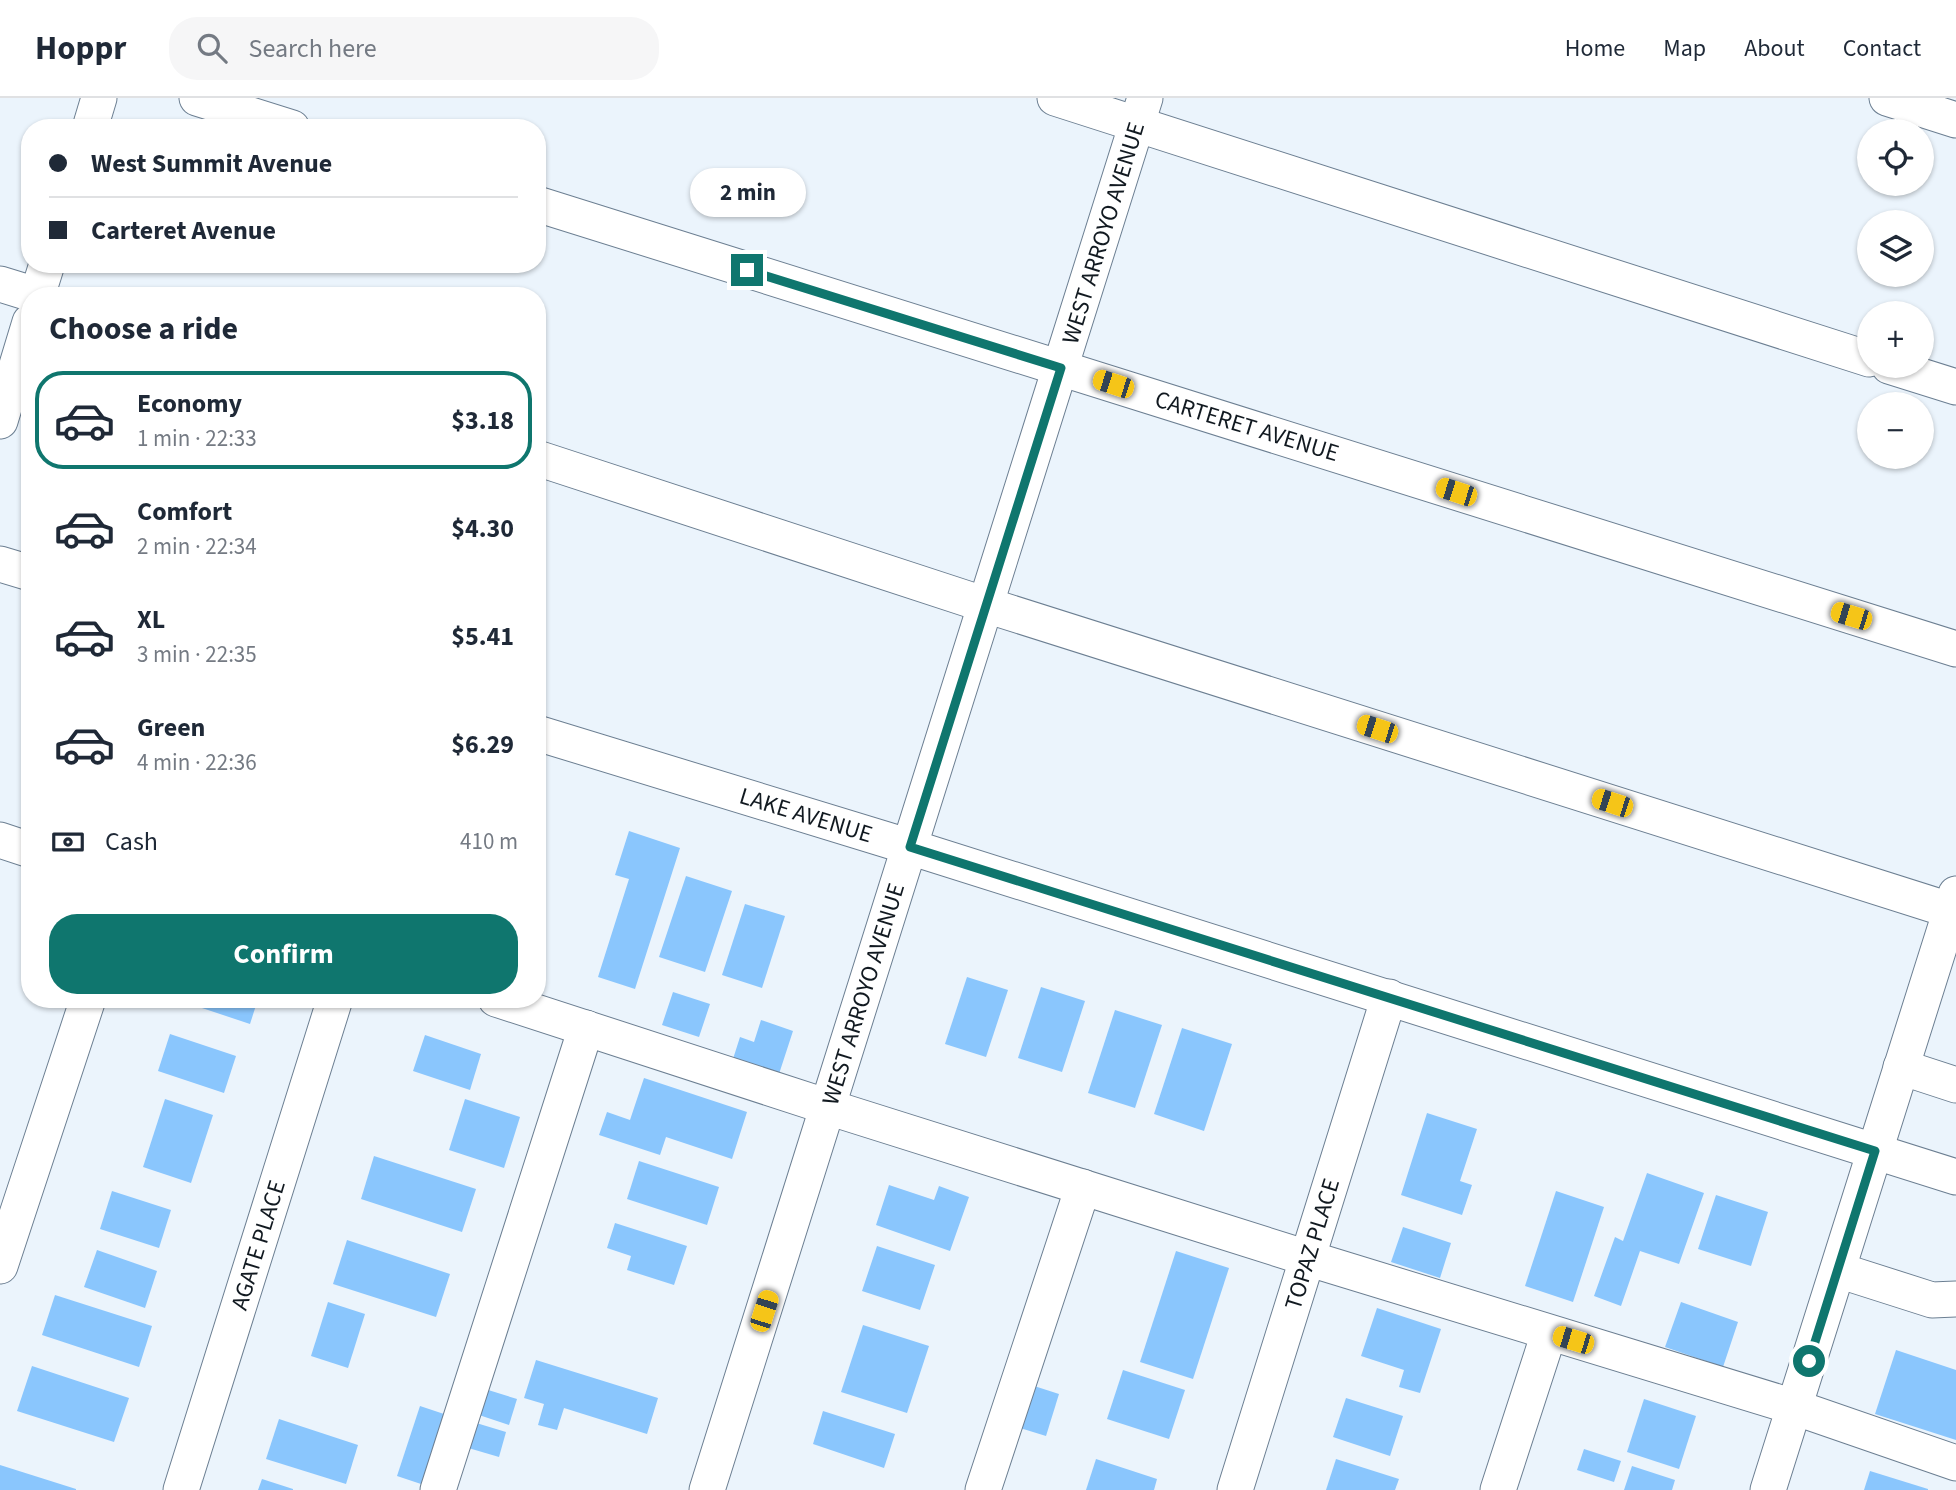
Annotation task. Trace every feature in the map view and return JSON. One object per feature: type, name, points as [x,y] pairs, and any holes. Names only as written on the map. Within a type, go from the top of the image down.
[{"type":"street","points":[[93,119],[99,98]]},
{"type":"street","points":[[197,98],[264,119]]},
{"type":"street","points":[[1055,98],[1141,111],[1857,355]]},
{"type":"street","points":[[1887,98],[1956,120]]},
{"type":"street","name":"WEST ARROYO AVENUE","points":[[707,1490],[1141,111]]},
{"type":"street","name":"CARTERET AVENUE","points":[[546,207],[1956,649]]},
{"type":"street","points":[[0,284],[21,291]]},
{"type":"street","points":[[0,421],[21,352]]},
{"type":"street","points":[[1927,378],[1956,387]]},
{"type":"street","points":[[546,461],[986,605],[1954,906],[1768,1490]]},
{"type":"street","points":[[0,564],[21,570]]},
{"type":"street","name":"LAKE AVENUE","points":[[546,736],[910,847],[1956,1177]]},
{"type":"street","points":[[0,840],[21,847]]},
{"type":"street","name":"TOPAZ PLACE","points":[[1235,1490],[1389,998]]},
{"type":"street","points":[[0,1266],[85,1008]]},
{"type":"street","name":"AGATE PLACE","points":[[181,1490],[332,1008]]},
{"type":"street","points":[[524,1008],[1307,1258],[1794,1407],[1956,1463]]},
{"type":"street","points":[[438,1490],[586,1028]]},
{"type":"street","points":[[1901,1067],[1956,1084]]},
{"type":"street","points":[[983,1490],[1083,1187]]},
{"type":"street","points":[[1838,1270],[1932,1300],[1956,1299]]},
{"type":"street","points":[[1498,1490],[1549,1333]]},
{"type":"building","points":[[629,831],[680,848],[635,989],[598,977],[629,879],[615,875]]},
{"type":"building","points":[[686,876],[732,891],[705,972],[659,957]]},
{"type":"building","points":[[745,904],[785,916],[762,988],[722,975]]},
{"type":"building","points":[[967,977],[1008,990],[986,1057],[945,1044]]},
{"type":"building","points":[[1041,987],[1085,1001],[1062,1072],[1018,1058]]},
{"type":"building","points":[[673,992],[710,1004],[699,1037],[662,1025]]},
{"type":"building","points":[[202,1008],[255,1008],[250,1024]]},
{"type":"building","points":[[1115,1010],[1162,1025],[1135,1108],[1088,1093]]},
{"type":"building","points":[[761,1020],[793,1031],[779,1074],[733,1059],[740,1037],[754,1042]]},
{"type":"building","points":[[1182,1028],[1232,1044],[1204,1131],[1154,1114]]},
{"type":"building","points":[[170,1034],[236,1056],[224,1093],[158,1071]]},
{"type":"building","points":[[425,1035],[481,1054],[470,1090],[413,1071]]},
{"type":"building","points":[[644,1078],[747,1112],[732,1159],[666,1137],[660,1155],[599,1135],[607,1112],[630,1120]]},
{"type":"building","points":[[165,1099],[213,1115],[191,1183],[143,1167]]},
{"type":"building","points":[[465,1099],[520,1117],[504,1168],[449,1150]]},
{"type":"building","points":[[1427,1113],[1477,1129],[1460,1181],[1472,1185],[1462,1215],[1401,1195]]},
{"type":"building","points":[[374,1156],[476,1189],[462,1232],[361,1199]]},
{"type":"building","points":[[639,1161],[719,1187],[707,1225],[627,1199]]},
{"type":"building","points":[[1647,1173],[1704,1193],[1679,1264],[1640,1251],[1621,1306],[1594,1296],[1615,1237],[1623,1241]]},
{"type":"building","points":[[889,1185],[934,1200],[939,1186],[969,1197],[950,1251],[876,1225]]},
{"type":"building","points":[[112,1191],[171,1210],[159,1248],[100,1229]]},
{"type":"building","points":[[1556,1191],[1604,1207],[1573,1302],[1525,1286]]},
{"type":"building","points":[[1716,1195],[1768,1212],[1751,1266],[1698,1249]]},
{"type":"building","points":[[615,1223],[687,1246],[674,1285],[627,1270],[631,1256],[607,1248]]},
{"type":"building","points":[[1403,1227],[1451,1243],[1440,1278],[1391,1262]]},
{"type":"building","points":[[347,1240],[450,1274],[436,1317],[333,1284]]},
{"type":"building","points":[[877,1246],[935,1265],[920,1310],[862,1291]]},
{"type":"building","points":[[97,1250],[157,1271],[145,1308],[84,1287]]},
{"type":"building","points":[[1176,1251],[1229,1268],[1193,1379],[1140,1362]]},
{"type":"building","points":[[55,1295],[152,1326],[139,1367],[42,1335]]},
{"type":"building","points":[[328,1302],[365,1314],[348,1368],[311,1356]]},
{"type":"building","points":[[1681,1302],[1738,1322],[1723,1367],[1665,1347]]},
{"type":"building","points":[[1377,1308],[1441,1329],[1420,1393],[1399,1387],[1404,1370],[1361,1356]]},
{"type":"building","points":[[863,1325],[929,1346],[907,1413],[841,1392]]},
{"type":"building","points":[[1896,1350],[1956,1370],[1956,1440],[1875,1414]]},
{"type":"building","points":[[536,1360],[658,1398],[647,1434],[564,1408],[557,1430],[538,1425],[544,1404],[524,1398]]},
{"type":"building","points":[[32,1366],[129,1398],[114,1442],[17,1411]]},
{"type":"building","points":[[1123,1370],[1185,1390],[1169,1439],[1107,1419]]},
{"type":"building","points":[[1028,1384],[1059,1394],[1046,1436],[1014,1426]]},
{"type":"building","points":[[485,1389],[517,1399],[509,1425],[476,1414]]},
{"type":"building","points":[[1346,1398],[1403,1416],[1390,1456],[1333,1437]]},
{"type":"building","points":[[1644,1399],[1696,1416],[1679,1469],[1627,1452]]},
{"type":"building","points":[[420,1406],[447,1415],[424,1485],[397,1476]]},
{"type":"building","points":[[823,1411],[895,1434],[884,1468],[813,1444]]},
{"type":"building","points":[[279,1419],[358,1445],[346,1484],[266,1459]]},
{"type":"building","points":[[473,1422],[506,1432],[499,1457],[465,1447]]},
{"type":"building","points":[[1584,1449],[1621,1461],[1614,1482],[1577,1470]]},
{"type":"building","points":[[1096,1459],[1157,1479],[1154,1490],[1086,1490]]},
{"type":"building","points":[[1336,1459],[1399,1479],[1395,1490],[1326,1490]]},
{"type":"building","points":[[0,1465],[76,1489],[76,1490],[0,1490]]},
{"type":"building","points":[[1632,1466],[1675,1480],[1672,1490],[1624,1490]]},
{"type":"building","points":[[1870,1471],[1928,1489],[1928,1490],[1864,1490]]},
{"type":"building","points":[[262,1479],[293,1489],[293,1490],[258,1490]]},
{"type":"route","points":[[747,270],[1061,368],[910,847],[1875,1151],[1809,1361]]}]
